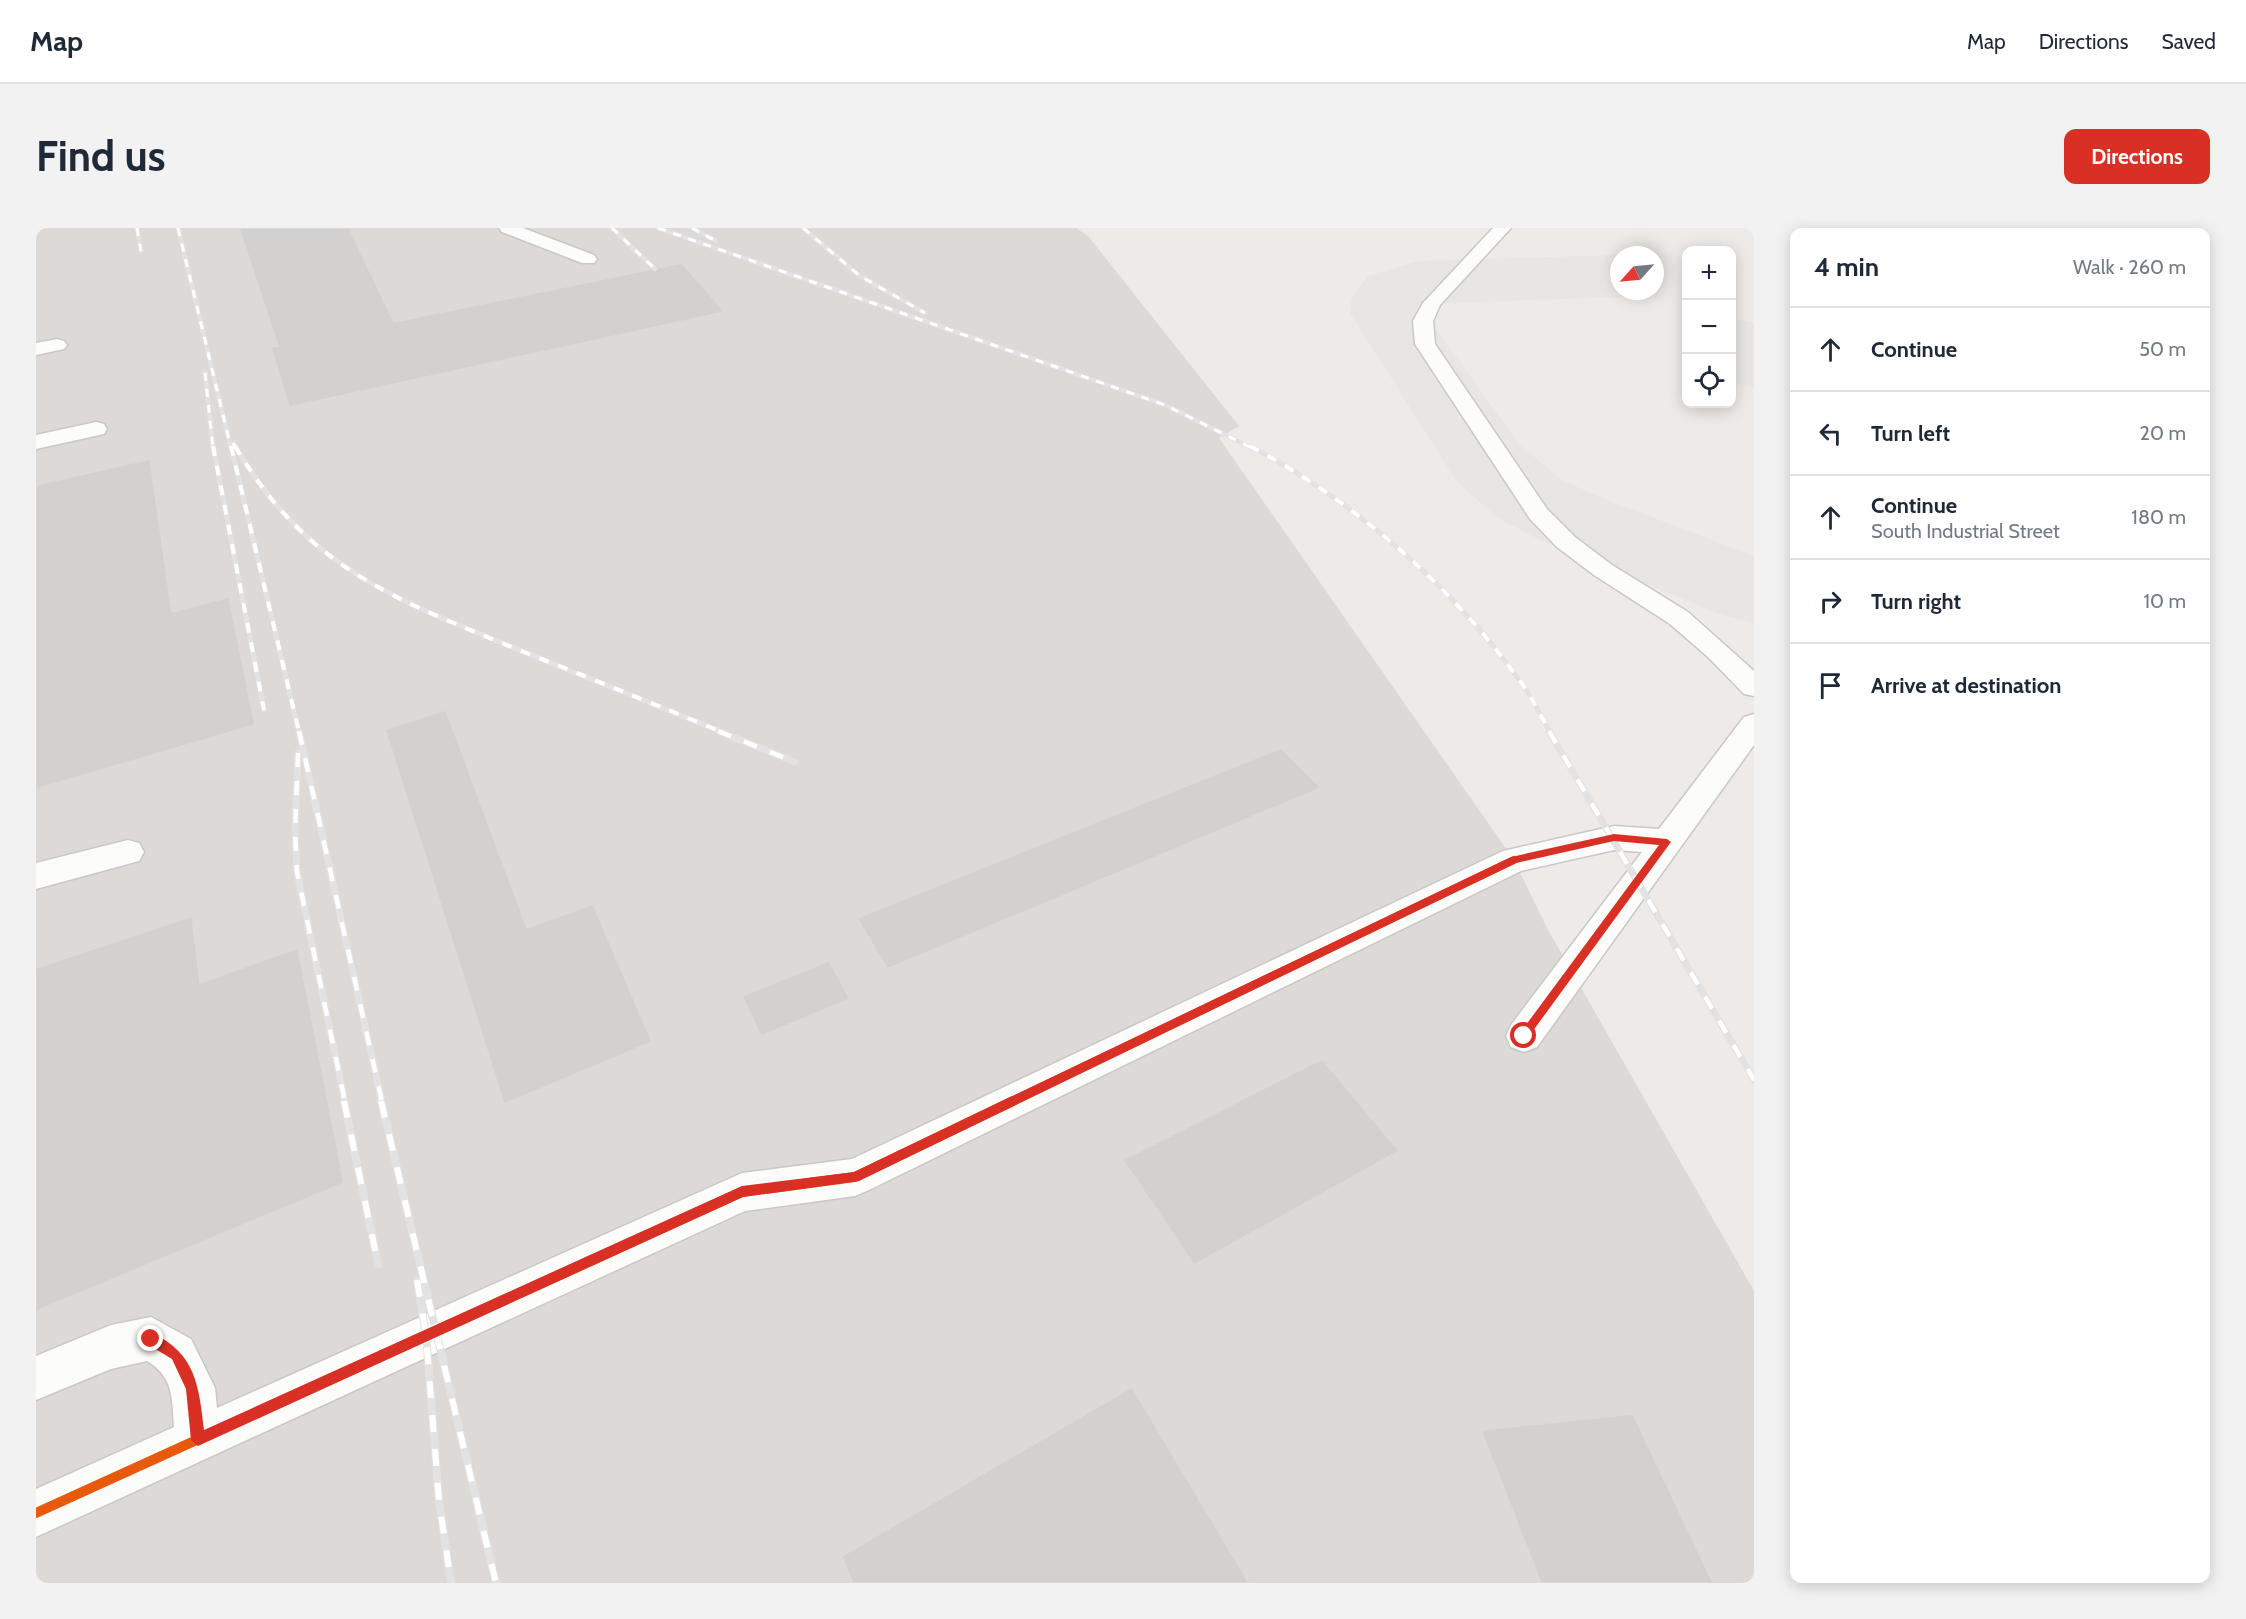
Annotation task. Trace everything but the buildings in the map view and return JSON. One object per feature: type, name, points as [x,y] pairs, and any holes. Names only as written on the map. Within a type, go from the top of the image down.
[{"type":"street","points":[[508,228],[588,259]]},
{"type":"street","points":[[1502,228],[1431,303],[1423,321],[1425,344],[1538,514],[1566,542],[1603,570],[1679,618],[1718,651],[1754,687]]},
{"type":"street","points":[[36,349],[57,345]]},
{"type":"street","points":[[36,442],[96,429]]},
{"type":"street","points":[[1524,1036],[1754,724]]},
{"type":"street","points":[[36,1513],[742,1192],[855,1177],[1514,860],[1614,838],[1667,842]]},
{"type":"street","points":[[36,876],[128,852]]},
{"type":"street","points":[[36,1378],[111,1347],[151,1339],[176,1354],[193,1388],[198,1440]]},
{"type":"shaded area","points":[[36,228],[1076,228],[1088,236],[1239,426],[1219,438],[1514,860],[1547,928],[1754,1291],[1754,1583],[36,1583]]},
{"type":"taxiway","points":[[1610,276],[1417,283],[1398,289],[1390,295],[1387,313],[1488,463],[1530,499],[1569,518],[1754,592]]},
{"type":"taxiway","points":[[1736,345],[1754,364]]},
{"type":"railway","points":[[137,228],[141,251]]},
{"type":"railway","points":[[178,228],[231,448]]},
{"type":"railway","points":[[612,228],[655,269]]},
{"type":"railway","points":[[658,228],[1165,405],[1252,448]]},
{"type":"railway","points":[[692,228],[716,241]]},
{"type":"railway","points":[[803,228],[860,276],[925,313]]},
{"type":"railway","points":[[205,373],[213,448]]},
{"type":"railway","points":[[233,443],[236,448]]},
{"type":"railway","points":[[213,446],[264,710]]},
{"type":"railway","points":[[231,446],[299,732]]},
{"type":"railway","points":[[235,446],[263,488],[293,523],[325,552],[359,576],[396,597],[436,615],[722,732]]},
{"type":"railway","points":[[1250,446],[1289,468],[1363,519],[1431,579],[1493,645],[1524,687],[1550,732]]},
{"type":"railway","points":[[299,731],[382,1102]]},
{"type":"railway","points":[[718,731],[795,762]]},
{"type":"railway","points":[[1549,731],[1754,1080]]},
{"type":"railway","points":[[298,753],[295,832],[297,872],[345,1102]]},
{"type":"railway","points":[[344,1101],[378,1264]]},
{"type":"railway","points":[[381,1101],[496,1583]]},
{"type":"railway","points":[[417,1280],[426,1335],[439,1501],[451,1583]]},
{"type":"cycle path","points":[[36,1513],[742,1192],[855,1177],[1514,860]]},
{"type":"route","points":[[151,1339],[176,1354],[193,1388],[198,1440],[742,1192],[855,1177],[1514,860],[1614,838],[1667,842],[1524,1036]]}]
